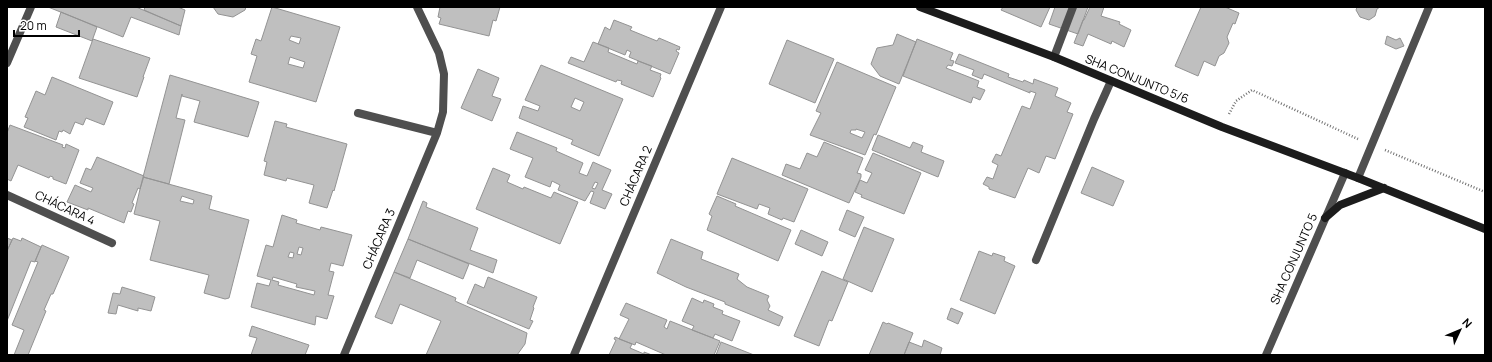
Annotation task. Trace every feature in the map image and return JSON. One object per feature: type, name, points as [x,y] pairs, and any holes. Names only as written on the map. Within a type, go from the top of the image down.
[{"type":"street","points":[[7,63],[31,7]]},
{"type":"street","name":"CHÁCARA 3","points":[[344,355],[436,133],[443,112],[444,74],[439,54],[417,7]]},
{"type":"street","name":"CHÁCARA 2","points":[[574,355],[721,7]]},
{"type":"street","name":"SHA CONJUNTO 5/6","points":[[920,7],[1054,58],[1222,127],[1384,188],[1485,229]]},
{"type":"street","points":[[1054,58],[1073,7]]},
{"type":"street","points":[[1358,178],[1429,7]]},
{"type":"street","points":[[1036,260],[1111,81]]},
{"type":"street","points":[[358,113],[436,133]]},
{"type":"street","name":"SHA CONJUNTO 5","points":[[1266,355],[1345,173]]},
{"type":"street","points":[[1325,218],[1340,205],[1384,188]]},
{"type":"street","name":"CHÁCARA 4","points":[[7,195],[112,243]]},
{"type":"path","points":[[1222,127],[1236,101],[1252,90],[1371,145],[1485,192]]},
{"type":"building","points":[[48,7],[136,7],[181,26],[179,35],[131,17],[123,37]]},
{"type":"building","points":[[145,7],[178,7],[185,10],[181,26],[144,10]]},
{"type":"building","points":[[213,7],[246,7],[245,10],[233,17],[218,14]]},
{"type":"building","points":[[272,7],[340,27],[316,102],[249,82],[257,56],[251,54],[256,39],[261,41]],"holes":[[[291,36],[301,38],[299,44],[289,40]],[[290,57],[305,62],[303,68],[288,64]]]},
{"type":"building","points":[[440,7],[500,7],[496,21],[493,20],[489,36],[439,24],[441,18],[438,17]]},
{"type":"building","points":[[1003,7],[1050,7],[1041,27],[1001,10]]},
{"type":"building","points":[[1055,7],[1088,7],[1078,34],[1049,24]]},
{"type":"building","points":[[1090,7],[1104,7],[1101,16],[1120,22],[1119,24],[1131,30],[1124,47],[1112,41],[1111,44],[1088,34],[1083,46],[1074,43]]},
{"type":"building","points":[[1201,7],[1225,7],[1239,13],[1235,24],[1233,23],[1227,37],[1229,43],[1224,53],[1219,56],[1215,66],[1204,61],[1198,76],[1175,66]]},
{"type":"building","points":[[1357,7],[1380,7],[1377,9],[1375,16],[1369,20],[1360,17],[1356,10]]},
{"type":"building","points":[[61,12],[97,27],[92,41],[56,27]]},
{"type":"building","points":[[614,20],[632,27],[630,30],[657,41],[659,38],[680,47],[679,50],[677,49],[676,51],[679,53],[670,74],[629,57],[631,52],[627,50],[625,55],[598,44],[605,27],[610,30]]},
{"type":"building","points":[[897,34],[916,42],[899,84],[880,76],[871,64],[877,48],[893,45]]},
{"type":"building","points":[[1387,36],[1396,40],[1400,38],[1404,46],[1396,49],[1385,44]]},
{"type":"building","points":[[93,39],[150,58],[137,97],[79,78]]},
{"type":"building","points":[[917,39],[953,53],[950,60],[954,61],[952,66],[948,65],[946,68],[979,81],[977,87],[985,90],[980,100],[973,97],[971,103],[903,76]]},
{"type":"building","points":[[787,40],[834,59],[815,103],[769,84]]},
{"type":"building","points":[[593,42],[609,48],[608,52],[637,64],[638,61],[652,66],[650,70],[661,74],[661,78],[653,97],[621,84],[622,81],[617,80],[616,82],[568,63],[571,57],[584,62]]},
{"type":"building","points":[[959,54],[1009,74],[1008,77],[1023,82],[1024,80],[1033,84],[1034,79],[1058,88],[1055,96],[1071,103],[1067,112],[1073,114],[1055,159],[1046,156],[1039,173],[1028,168],[1015,198],[989,189],[989,187],[983,184],[987,177],[993,179],[998,165],[992,162],[996,154],[1001,156],[1022,106],[1030,109],[1036,93],[1030,91],[1030,93],[984,74],[982,79],[972,75],[974,70],[955,63]]},
{"type":"building","points":[[837,62],[896,87],[876,135],[874,134],[865,155],[810,135],[821,113],[816,111]],"holes":[[[856,129],[865,132],[862,138],[850,133],[851,130]]]},
{"type":"building","points":[[541,65],[623,99],[599,156],[571,144],[573,140],[519,118],[523,106],[538,111],[540,106],[525,100]],"holes":[[[575,98],[584,102],[580,111],[571,107]]]},
{"type":"building","points":[[478,69],[499,78],[492,96],[501,99],[492,121],[461,108]]},
{"type":"building","points":[[170,75],[259,102],[248,137],[194,122],[200,101],[182,96],[182,94],[176,118],[185,120],[169,184],[143,177]]},
{"type":"building","points":[[52,77],[113,102],[104,125],[86,118],[83,125],[75,122],[70,134],[63,130],[62,132],[59,131],[56,140],[24,127],[28,118],[25,117],[36,91],[45,95]]},
{"type":"building","points":[[275,121],[287,124],[286,127],[347,144],[334,191],[333,190],[327,208],[309,203],[314,185],[287,178],[286,181],[264,175],[267,162],[264,161]]},
{"type":"building","points":[[10,125],[63,145],[62,147],[65,148],[66,144],[79,150],[66,184],[53,179],[53,177],[50,176],[49,178],[18,165],[11,181],[7,179],[7,133]]},
{"type":"building","points":[[517,132],[557,148],[556,151],[583,163],[579,173],[587,176],[593,162],[611,170],[602,190],[612,194],[605,209],[590,203],[594,192],[591,191],[585,201],[558,190],[560,185],[552,181],[550,187],[525,177],[533,158],[510,149]],"holes":[[[595,182],[598,183],[595,189],[592,188]]]},
{"type":"building","points":[[878,135],[910,148],[913,142],[923,146],[921,152],[944,161],[938,177],[872,150]]},
{"type":"building","points":[[824,142],[863,158],[857,173],[861,174],[861,177],[849,203],[782,175],[786,164],[800,169],[807,153],[817,157]]},
{"type":"building","points":[[873,153],[921,173],[904,214],[861,197],[862,195],[855,192],[860,180],[867,183],[872,173],[865,170]]},
{"type":"building","points":[[97,157],[144,176],[140,189],[138,188],[132,203],[134,204],[131,212],[128,211],[124,223],[88,208],[88,210],[67,202],[75,185],[91,192],[93,188],[80,183],[86,168],[91,170]]},
{"type":"building","points":[[732,158],[808,189],[794,222],[783,218],[782,220],[768,214],[770,208],[759,204],[757,209],[717,194]]},
{"type":"building","points":[[1092,167],[1124,181],[1113,206],[1081,193]]},
{"type":"building","points":[[493,168],[510,175],[507,182],[523,189],[524,187],[551,198],[554,192],[578,202],[560,244],[476,209]]},
{"type":"building","points":[[143,177],[212,196],[209,209],[249,220],[229,298],[225,299],[204,293],[209,275],[150,260],[160,221],[134,214]],"holes":[[[182,196],[194,200],[193,204],[180,201]]]},
{"type":"building","points":[[717,196],[736,204],[735,206],[791,230],[778,261],[707,230],[712,216],[709,214]]},
{"type":"building","points":[[423,201],[427,203],[426,207],[478,228],[470,250],[497,260],[493,273],[408,239]]},
{"type":"building","points":[[847,210],[864,217],[855,237],[839,230]]},
{"type":"building","points":[[282,215],[297,220],[296,223],[320,230],[321,227],[352,235],[343,266],[331,263],[329,271],[334,272],[328,295],[334,296],[327,319],[316,316],[315,325],[251,307],[257,283],[269,286],[271,280],[257,276],[266,245],[273,247]],"holes":[[[299,247],[303,248],[301,255],[297,254]],[[290,252],[294,253],[293,258],[288,257]],[[273,277],[297,284],[296,287],[315,291],[314,295],[278,285],[279,282],[272,280]]]},
{"type":"building","points":[[864,227],[894,239],[872,292],[843,279]]},
{"type":"building","points":[[801,230],[828,242],[822,256],[795,244]]},
{"type":"building","points":[[7,238],[12,240],[7,251]]},
{"type":"building","points":[[13,238],[21,241],[22,238],[41,247],[35,262],[31,261],[7,321],[7,251]]},
{"type":"building","points":[[408,239],[469,264],[463,279],[417,260],[410,278],[394,272]]},
{"type":"building","points":[[671,239],[703,252],[701,259],[739,274],[737,279],[747,287],[769,296],[767,300],[770,306],[768,310],[783,317],[779,326],[725,304],[725,302],[686,287],[657,273]]},
{"type":"building","points":[[42,245],[69,257],[53,294],[51,294],[44,310],[46,311],[28,355],[14,355],[24,330],[12,325],[38,262],[35,261]]},
{"type":"building","points":[[979,251],[992,256],[993,253],[1005,257],[1004,261],[1015,266],[995,314],[960,300]]},
{"type":"building","points":[[822,271],[848,282],[832,321],[829,320],[819,346],[794,336]]},
{"type":"building","points":[[394,272],[456,298],[455,301],[527,333],[525,344],[517,355],[426,355],[441,321],[400,304],[392,324],[375,317]]},
{"type":"building","points":[[488,277],[537,297],[530,320],[533,321],[529,329],[467,303],[475,284],[484,288]]},
{"type":"building","points":[[122,287],[155,297],[151,311],[138,308],[138,311],[118,305],[116,314],[108,313],[113,293],[120,294]]},
{"type":"building","points":[[692,298],[703,303],[704,300],[714,304],[713,307],[723,311],[722,314],[740,321],[732,341],[715,334],[713,338],[692,330],[694,326],[682,321]]},
{"type":"building","points":[[626,303],[667,320],[664,327],[667,329],[670,321],[720,341],[714,355],[666,355],[636,342],[635,345],[619,339],[629,319],[620,315]]},
{"type":"building","points":[[951,308],[963,313],[958,324],[947,319]]},
{"type":"building","points":[[883,322],[913,333],[904,355],[869,355]]},
{"type":"building","points":[[252,326],[309,345],[305,355],[251,355],[257,338],[249,336]]},
{"type":"building","points":[[615,337],[632,344],[630,348],[644,354],[644,352],[652,355],[609,355],[616,340],[614,339]]},
{"type":"building","points":[[924,340],[942,348],[940,355],[904,355],[909,342],[922,347]]},
{"type":"building","points":[[721,342],[754,355],[716,355]]}]
